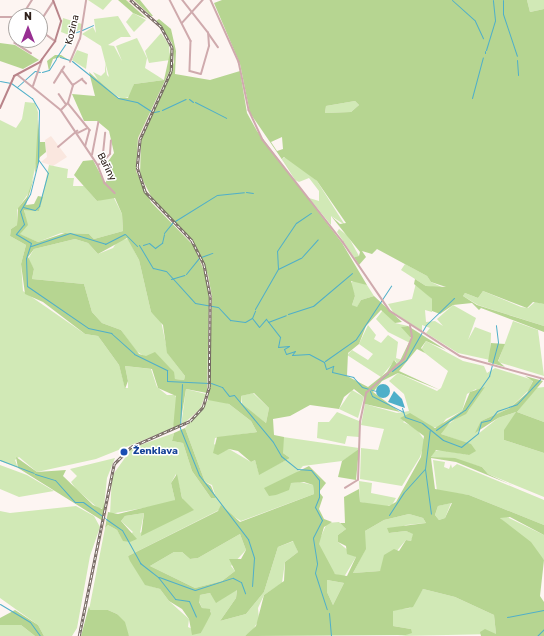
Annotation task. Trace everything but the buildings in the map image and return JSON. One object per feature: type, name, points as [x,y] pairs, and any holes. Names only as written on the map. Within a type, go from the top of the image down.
[{"type":"main road","name":"Kozina","points":[[0,108],[10,82],[17,74],[42,60],[55,40],[61,21],[53,1]]},
{"type":"street","name":"Kozina","points":[[70,62],[80,41],[86,0]]},
{"type":"street","points":[[170,0],[192,45],[191,73],[203,72],[209,42],[208,33]]},
{"type":"street","points":[[182,0],[218,47]]},
{"type":"street","points":[[182,23],[193,14],[203,0]]},
{"type":"street","points":[[211,0],[226,37],[240,65],[249,110],[263,140],[343,242],[373,290],[394,315],[460,356],[544,379]]},
{"type":"street","name":"Kozina","points":[[48,35],[55,40]]},
{"type":"street","points":[[209,42],[213,40]]},
{"type":"street","points":[[23,48],[31,53]]},
{"type":"street","points":[[33,86],[42,60]]},
{"type":"street","points":[[54,83],[64,68]]},
{"type":"street","points":[[62,70],[73,85]]},
{"type":"street","name":"Bařiny","points":[[17,74],[61,110],[86,145],[98,165],[105,183],[115,193]]},
{"type":"street","points":[[61,110],[67,104],[73,85],[82,79],[86,83]]},
{"type":"street","points":[[58,146],[78,132],[86,129],[59,94]]},
{"type":"street","points":[[92,155],[98,123]]},
{"type":"street","name":"Bařiny","points":[[86,129],[90,130],[86,145]]},
{"type":"street","points":[[102,163],[105,132]]},
{"type":"street","points":[[98,165],[102,163],[110,154],[111,141]]},
{"type":"street","points":[[345,488],[358,480],[360,422],[366,393],[404,359],[412,337],[410,326]]},
{"type":"shaded area","points":[[126,0],[134,0],[162,26],[173,48],[173,71],[140,143],[138,167],[147,192],[193,241],[205,265],[212,297],[210,387],[204,408],[191,422],[132,448],[115,465],[106,520],[78,636],[113,464],[131,446],[189,420],[202,406],[208,387],[209,297],[202,266],[191,242],[144,193],[136,171],[138,138],[169,74],[171,48],[160,28]]},
{"type":"shaded area","points":[[51,136],[67,157],[53,166],[41,162],[47,157],[45,140]]},
{"type":"green space","points":[[88,0],[112,0],[103,10]]},
{"type":"green space","points":[[118,0],[126,0],[147,19],[133,13]]},
{"type":"green space","points":[[134,0],[140,0],[153,16],[151,16]]},
{"type":"green space","points":[[222,0],[527,0],[530,12],[544,9],[544,304],[533,302],[527,308],[483,291],[478,298],[465,293],[463,296],[477,305],[544,326],[544,332],[481,308],[479,310],[472,303],[453,305],[440,314],[432,311],[432,299],[414,284],[415,279],[426,286],[446,287],[431,282],[427,276],[377,249],[372,254],[362,251],[366,257],[359,265],[354,257],[359,256],[360,252],[331,216],[340,224],[346,223],[317,181],[284,157],[282,159],[294,177],[250,113],[240,64],[214,3]],"holes":[[[355,101],[359,105],[351,112],[325,113],[326,106]],[[282,137],[283,149],[277,151],[271,142]]]},
{"type":"green space","points":[[527,0],[544,0],[544,9],[530,12]]},
{"type":"green space","points":[[133,13],[146,20],[134,32],[126,22]]},
{"type":"green space","points":[[118,16],[131,37],[121,37],[108,45],[114,46],[122,61],[116,46],[137,38],[147,58],[145,68],[164,80],[134,84],[131,96],[122,99],[103,88],[93,72],[101,76],[105,72],[105,63],[107,75],[109,77],[101,46],[82,34],[93,27],[96,33],[94,19]]},
{"type":"green space","points":[[63,18],[82,24],[81,29],[69,35],[61,32]]},
{"type":"green space","points":[[159,19],[171,29],[176,51],[175,74],[210,80],[240,71],[247,113],[257,131],[342,243],[367,285],[351,281],[355,296],[352,305],[357,307],[361,300],[374,296],[402,322],[395,323],[381,310],[366,326],[359,344],[348,353],[347,376],[368,387],[387,372],[394,360],[398,365],[411,338],[401,327],[408,326],[446,350],[426,341],[421,348],[425,353],[417,349],[399,371],[440,390],[398,373],[382,381],[373,392],[400,412],[365,404],[364,397],[354,389],[344,397],[339,409],[310,405],[290,416],[273,419],[274,435],[284,437],[283,453],[290,458],[259,475],[255,460],[251,462],[238,451],[229,449],[218,455],[213,453],[217,437],[257,432],[251,421],[229,404],[208,400],[212,297],[208,275],[193,241],[153,200],[140,175],[141,139],[174,62],[172,43],[156,21]],"holes":[[[254,393],[269,408],[266,423],[241,403],[241,396]]]},
{"type":"green space","points":[[161,33],[169,45],[170,60],[149,63],[145,51]]},
{"type":"green space","points":[[0,43],[8,44],[8,48],[20,48],[39,60],[23,69],[0,61]]},
{"type":"green space","points":[[171,48],[172,61],[170,70],[138,138],[136,171],[151,202],[194,246],[206,276],[209,297],[207,393],[186,389],[180,426],[173,429],[176,396],[158,388],[152,369],[125,366],[128,381],[125,389],[119,365],[98,336],[85,334],[43,302],[25,294],[21,264],[26,245],[10,236],[11,229],[17,225],[18,208],[27,197],[35,174],[38,119],[40,142],[45,142],[46,152],[40,157],[26,205],[34,204],[38,196],[43,197],[39,211],[24,210],[28,225],[20,234],[38,242],[65,233],[89,234],[94,239],[123,231],[122,214],[115,198],[97,201],[74,175],[83,161],[93,160],[105,183],[111,174],[107,163],[114,153],[109,131],[97,121],[84,121],[72,94],[95,96],[89,72],[118,98],[128,98],[134,84],[164,80]],"holes":[[[127,238],[139,260],[151,312],[163,325],[167,353],[185,376],[184,380],[175,379],[174,372],[155,352],[146,356],[139,354],[121,330],[102,323],[92,312],[84,284],[32,279],[34,269],[28,257],[34,249],[75,239],[88,243],[98,254]]]},
{"type":"green space","points":[[77,50],[88,54],[86,69],[72,60]]},
{"type":"green space","points":[[55,55],[61,55],[70,61],[61,57],[53,59],[49,71],[47,61]]},
{"type":"green space","points":[[355,101],[359,105],[351,112],[325,113],[326,106]]},
{"type":"green space","points":[[25,102],[35,103],[38,112],[37,159],[30,191],[17,210],[17,225],[11,229],[10,236],[26,245],[21,264],[23,291],[85,334],[98,336],[119,365],[125,388],[128,388],[128,381],[125,366],[151,369],[157,387],[167,395],[175,395],[177,400],[176,422],[171,429],[96,459],[37,472],[19,457],[15,460],[18,468],[0,461],[0,120],[16,128],[22,119]]},
{"type":"green space","points":[[287,156],[317,181],[345,225],[331,216],[331,225],[309,198],[319,201],[319,191],[309,178],[299,182],[295,180],[282,159]]},
{"type":"green space","points":[[49,165],[68,169],[67,178],[74,178],[73,186],[84,186],[97,201],[113,196],[122,214],[123,231],[94,239],[89,234],[61,233],[38,242],[19,234],[27,225],[24,209],[39,211]]},
{"type":"green space","points":[[339,229],[348,236],[359,256],[354,257],[337,232]]},
{"type":"green space","points":[[75,239],[88,243],[98,254],[113,248],[118,240],[128,239],[139,260],[151,312],[161,321],[168,354],[185,376],[184,380],[175,379],[171,369],[158,356],[144,356],[136,351],[121,330],[102,323],[92,312],[84,284],[32,279],[34,269],[28,259],[34,249]]},
{"type":"green space","points":[[405,264],[427,276],[431,282],[446,289],[426,286],[401,270]]},
{"type":"green space","points":[[355,279],[367,285],[374,296],[361,300],[357,308],[352,305],[355,296],[350,284]]},
{"type":"green space","points":[[416,283],[432,299],[432,312],[425,310],[426,322],[435,321],[443,326],[437,319],[453,305],[476,318],[468,340],[475,327],[491,333],[490,360],[458,353],[426,333],[430,328],[422,325],[422,331],[393,312],[388,304],[412,299]]},
{"type":"green space","points":[[483,291],[521,307],[528,308],[535,302],[544,304],[544,326],[478,305],[463,296],[465,293],[478,298]]},
{"type":"green space","points":[[383,310],[395,323],[408,326],[402,327],[410,335],[410,343],[388,332],[376,319]]},
{"type":"green space","points":[[513,321],[538,330],[544,376],[498,362]]},
{"type":"green space","points":[[368,325],[376,335],[374,339],[381,343],[388,335],[398,342],[396,358],[402,360],[398,365],[395,360],[381,377],[347,355],[352,350],[368,360],[373,354],[359,344]]},
{"type":"green space","points":[[426,341],[463,361],[484,366],[487,373],[495,368],[533,380],[529,390],[510,408],[481,421],[478,434],[498,418],[516,412],[504,440],[544,453],[544,497],[488,474],[482,467],[454,459],[431,457],[434,451],[442,450],[469,455],[469,444],[441,434],[444,427],[469,410],[478,394],[476,389],[467,394],[462,411],[446,419],[440,427],[432,427],[412,415],[403,422],[416,428],[425,441],[420,457],[402,486],[360,479],[361,448],[378,450],[384,429],[361,425],[365,404],[397,413],[409,411],[404,394],[389,381],[398,373],[437,391],[441,388],[448,371],[421,350]]},
{"type":"green space","points":[[491,343],[505,344],[498,361],[505,367],[488,362]]},
{"type":"green space","points":[[525,376],[543,381],[517,412],[544,422],[544,453],[504,440],[504,430],[516,412],[498,418],[475,433],[481,421],[510,408],[527,393],[533,381]]},
{"type":"green space","points":[[485,387],[466,414],[450,422],[441,434],[471,444],[476,451],[469,455],[436,450],[431,457],[455,458],[482,467],[488,474],[514,486],[456,462],[431,458],[435,489],[469,495],[544,525],[544,535],[510,517],[500,518],[531,542],[544,560],[540,596],[544,602],[544,636],[481,636],[480,632],[485,629],[496,634],[494,615],[455,597],[423,589],[413,607],[393,611],[393,626],[411,629],[412,633],[406,635],[245,636],[256,626],[264,595],[284,581],[285,562],[298,552],[293,541],[278,547],[264,592],[246,614],[220,621],[236,598],[237,590],[216,603],[210,593],[200,595],[199,602],[202,608],[210,609],[211,614],[201,633],[192,635],[189,619],[182,609],[169,601],[160,589],[145,585],[130,561],[128,556],[218,511],[221,505],[240,522],[314,494],[313,485],[304,482],[291,483],[289,490],[276,495],[269,496],[264,488],[309,466],[326,483],[319,492],[323,497],[319,509],[324,519],[332,522],[324,527],[319,544],[335,574],[347,576],[356,557],[347,554],[346,546],[338,542],[338,535],[346,529],[340,523],[345,523],[344,497],[359,489],[360,502],[389,506],[396,502],[421,457],[424,436],[400,418],[410,413],[435,428],[462,411],[470,392]],"holes":[[[452,503],[445,518],[439,520],[435,515],[438,506]],[[409,514],[423,518],[426,523],[387,528],[389,533],[406,531],[413,534],[411,541],[406,540],[399,551],[394,549],[384,555],[380,571],[353,573],[366,549],[365,531],[384,520]],[[240,534],[246,550],[241,559],[229,559],[235,571],[222,581],[195,588],[150,566],[174,552],[182,552],[190,559],[198,558]],[[327,580],[344,583],[333,605],[327,592]]]},
{"type":"green space","points":[[544,387],[544,422],[517,412],[536,388]]},
{"type":"green space","points":[[186,389],[206,394],[200,409],[181,426]]},
{"type":"green space","points":[[352,390],[364,397],[358,418],[339,409]]},
{"type":"green space","points":[[253,393],[269,408],[266,423],[242,405],[241,396]]},
{"type":"green space","points":[[214,398],[229,404],[251,421],[257,432],[215,438],[214,444],[224,451],[229,449],[251,462],[255,460],[259,474],[290,458],[283,453],[283,437],[359,448],[358,451],[342,461],[303,466],[276,495],[291,483],[300,482],[313,485],[314,494],[241,521],[221,509],[128,556],[147,585],[160,589],[169,601],[189,619],[188,627],[201,633],[211,611],[202,608],[198,599],[200,595],[210,593],[217,602],[237,589],[236,598],[220,621],[246,614],[264,592],[278,547],[294,541],[298,552],[285,562],[282,583],[264,595],[258,608],[259,620],[252,631],[245,636],[129,636],[117,614],[108,610],[89,610],[105,528],[108,525],[117,530],[123,540],[133,532],[121,521],[125,516],[144,513],[140,533],[183,501],[176,474],[171,483],[175,500],[171,503],[110,514],[112,476],[132,448],[174,433],[172,441],[183,443],[192,471],[211,498],[216,498],[212,485],[205,482],[185,428],[208,400]]},
{"type":"green space","points":[[337,412],[359,421],[359,437],[347,436],[345,444],[317,438],[318,422],[329,422]]},
{"type":"green space","points":[[185,428],[205,482],[211,486],[216,498],[211,498],[192,471],[183,443],[172,441],[174,433]]},
{"type":"green space","points":[[359,449],[356,480],[338,477],[342,461]]},
{"type":"green space","points":[[16,457],[37,472],[66,470],[63,476],[93,505],[102,509],[105,502],[103,521],[18,468]]},
{"type":"green space","points":[[115,458],[107,478],[104,507],[99,509],[76,489],[71,482],[77,476],[70,469]]},
{"type":"green space","points":[[433,460],[445,462],[444,467],[449,469],[451,464],[452,468],[457,464],[544,500],[544,525],[469,495],[437,491]]},
{"type":"green space","points":[[0,465],[27,475],[54,491],[19,497],[0,489]]},
{"type":"green space","points":[[177,474],[182,498],[194,510],[141,536],[144,513],[125,516],[121,521],[137,539],[130,542],[123,541],[117,530],[108,525],[105,528],[108,512],[118,514],[175,500],[171,483]]},
{"type":"green space","points":[[359,481],[372,483],[371,493],[396,498],[392,505],[383,507],[360,502]]},
{"type":"green space","points":[[451,503],[445,518],[439,520],[435,515],[438,506]]},
{"type":"green space","points":[[76,506],[94,516],[100,527],[90,556],[77,628],[72,636],[44,636],[38,625],[0,598],[0,511],[10,513]]},
{"type":"green space","points":[[409,514],[423,518],[426,523],[406,525],[389,533],[406,531],[414,534],[411,541],[406,540],[380,571],[353,573],[364,552],[365,531],[384,520]]},
{"type":"green space","points":[[503,515],[544,535],[544,560],[500,518]]},
{"type":"green space","points":[[339,522],[346,529],[338,535],[338,542],[356,557],[344,577],[335,574],[327,565],[318,543],[327,523]]},
{"type":"green space","points":[[240,534],[246,550],[231,566],[235,571],[222,581],[195,588],[150,566],[174,552],[182,552],[190,559],[198,558]]},
{"type":"green space","points":[[327,580],[344,583],[333,605],[327,592]]},
{"type":"green space","points":[[423,589],[455,597],[494,615],[496,634],[398,636],[406,635],[411,629],[393,626],[393,610],[410,608]]},
{"type":"green space","points":[[89,606],[90,610],[108,610],[117,614],[125,622],[129,636],[81,636]]},
{"type":"green space","points":[[15,610],[38,625],[44,636],[35,636],[21,625],[0,625],[0,618]]},
{"type":"green space","points":[[0,625],[21,625],[35,636],[0,636]]},
{"type":"water","points":[[383,384],[388,386],[390,391],[388,396],[383,398],[378,396],[376,391],[378,386]]},
{"type":"water","points":[[394,391],[402,399],[405,408],[388,402]]},
{"type":"waterway","points":[[452,0],[475,21],[483,38]]},
{"type":"waterway","points":[[486,50],[495,20],[493,0]]},
{"type":"waterway","points":[[503,0],[503,14],[517,56]]},
{"type":"waterway","points":[[82,30],[93,25]]},
{"type":"waterway","points":[[56,58],[73,33],[80,31]]},
{"type":"waterway","points":[[60,57],[70,60]]},
{"type":"waterway","points":[[472,98],[483,57]]},
{"type":"waterway","points":[[42,72],[49,70],[56,59]]},
{"type":"waterway","points":[[517,60],[518,75]]},
{"type":"waterway","points":[[72,61],[118,98],[137,102],[151,111]]},
{"type":"waterway","points":[[17,87],[35,71],[40,72]]},
{"type":"waterway","points":[[0,81],[11,83],[32,98],[39,110],[38,162],[30,194],[20,211],[24,224],[16,234],[31,243],[26,258],[27,286],[88,328],[111,333],[134,354],[167,370],[167,381],[209,383]]},
{"type":"waterway","points":[[162,110],[186,99]]},
{"type":"waterway","points":[[189,99],[193,102]]},
{"type":"waterway","points":[[195,102],[226,118]]},
{"type":"waterway","points":[[154,112],[159,111]]},
{"type":"waterway","points":[[23,207],[35,210],[39,206],[48,173],[38,159]]},
{"type":"waterway","points":[[175,221],[217,195],[244,192]]},
{"type":"waterway","points":[[246,192],[253,193]]},
{"type":"waterway","points":[[255,309],[278,269],[277,251],[296,223],[311,213]]},
{"type":"waterway","points":[[164,233],[173,222]]},
{"type":"waterway","points":[[31,246],[70,233],[105,244],[125,234],[137,246]]},
{"type":"waterway","points":[[143,245],[149,243],[155,248],[162,243],[164,234]]},
{"type":"waterway","points":[[278,269],[301,258],[318,239]]},
{"type":"waterway","points":[[139,245],[153,268],[166,271],[195,303],[218,307],[230,320],[245,322],[252,318],[259,327],[266,319],[280,337],[278,347],[289,346],[284,349],[286,354],[295,351],[292,355],[309,354],[324,362],[326,369],[333,366],[332,372],[353,377],[362,387],[376,391]]},
{"type":"waterway","points":[[201,257],[212,253]]},
{"type":"waterway","points":[[186,274],[200,257]]},
{"type":"waterway","points":[[288,314],[313,306],[352,273]]},
{"type":"waterway","points":[[171,279],[184,275]]},
{"type":"waterway","points":[[325,361],[356,339],[391,286]]},
{"type":"waterway","points":[[392,371],[406,360],[426,325],[454,298]]},
{"type":"waterway","points":[[252,318],[255,311]]},
{"type":"waterway","points":[[268,322],[286,315]]},
{"type":"waterway","points":[[436,430],[465,410],[489,376],[498,342],[496,325]]},
{"type":"waterway","points":[[375,384],[388,373]]},
{"type":"waterway","points":[[402,408],[405,417],[422,423],[443,440],[461,447],[478,433],[481,422],[490,420],[497,411],[517,404],[540,379]]},
{"type":"waterway","points":[[211,383],[222,387],[229,396],[234,395],[273,442],[281,456],[297,469],[311,470],[319,480],[319,497],[315,507],[322,520],[313,538],[317,564],[315,573],[327,609]]},
{"type":"waterway","points":[[182,384],[180,428],[199,475],[248,539],[254,558],[252,586]]},
{"type":"waterway","points":[[370,391],[372,396],[403,412]]},
{"type":"waterway","points":[[389,515],[404,492],[425,469],[430,430]]},
{"type":"waterway","points":[[0,460],[34,473]]},
{"type":"waterway","points":[[425,469],[431,514]]},
{"type":"waterway","points":[[35,474],[55,480],[75,502],[83,502],[105,518]]},
{"type":"waterway","points":[[106,519],[122,530],[140,563],[158,577],[175,599],[189,601],[196,617]]},
{"type":"waterway","points":[[159,577],[195,590],[233,578],[241,582],[245,593]]},
{"type":"waterway","points":[[0,604],[30,622],[40,636]]},
{"type":"waterway","points":[[507,617],[544,610]]},
{"type":"waterway","points":[[329,613],[331,636]]},
{"type":"waterway","points":[[537,636],[544,629]]},
{"type":"railway","points":[[79,636],[114,464],[131,447],[190,421],[203,407],[209,387],[210,297],[204,265],[192,241],[145,192],[137,167],[140,139],[171,71],[172,48],[161,27],[130,0]]},
{"type":"place","name":"Ženklava","points":[[124,452]]}]
